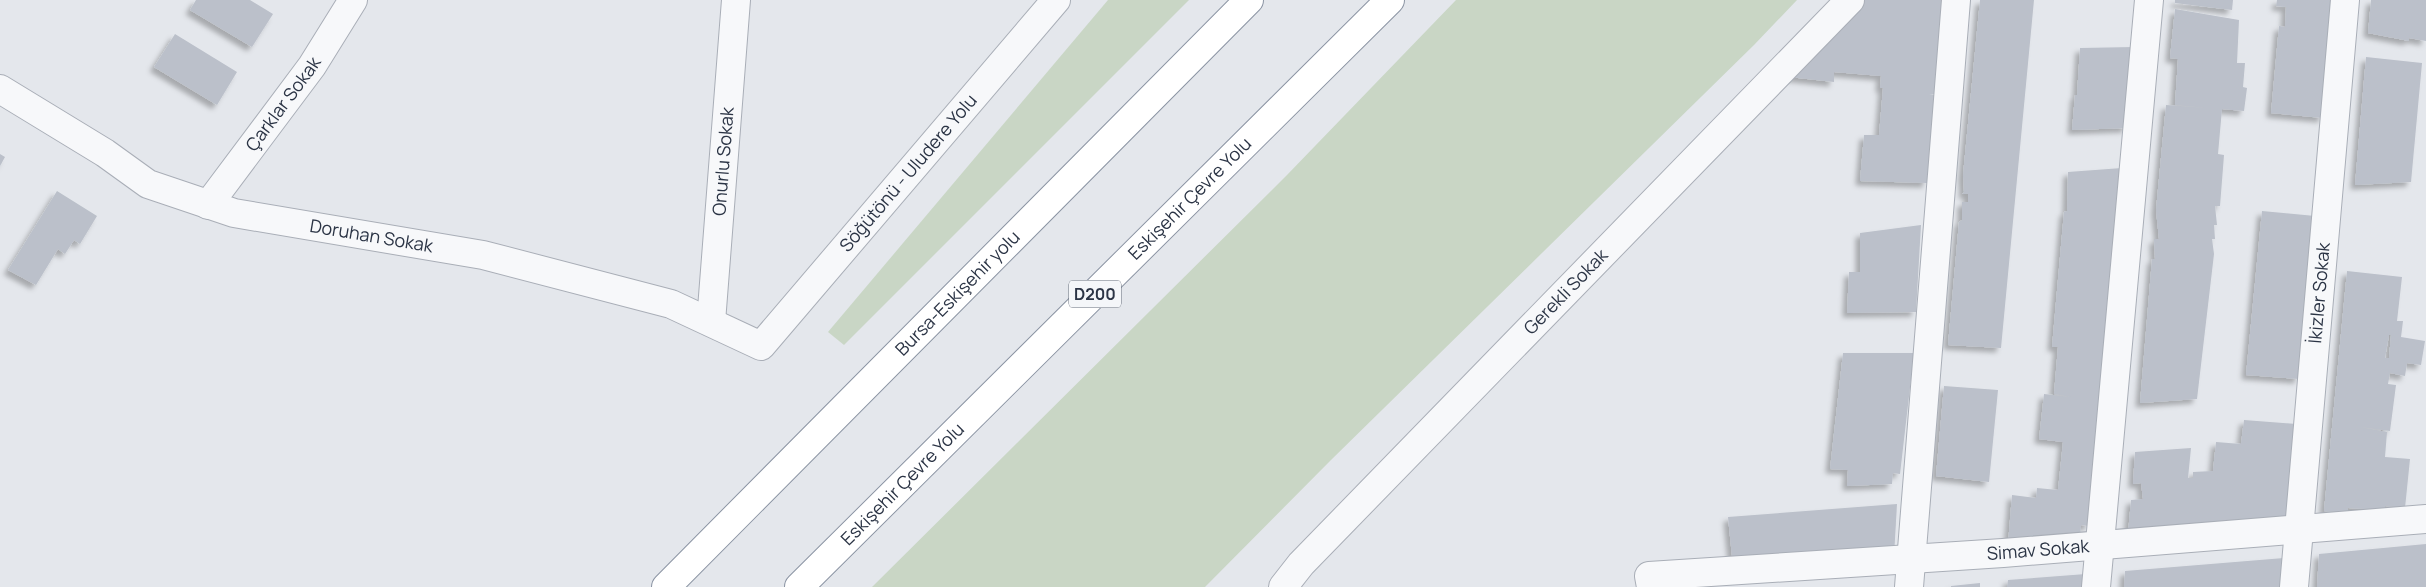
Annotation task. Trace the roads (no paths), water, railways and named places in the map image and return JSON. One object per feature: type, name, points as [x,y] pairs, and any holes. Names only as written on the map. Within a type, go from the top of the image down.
[{"type":"highway","name":"Bursa-Eskişehir yolu","points":[[666,587],[1249,0]]},
{"type":"highway","name":"Eskişehir Çevre Yolu","points":[[799,587],[1390,0]]},
{"type":"street","name":"Çarklar Sokak","points":[[208,205],[312,66],[353,0]]},
{"type":"street","name":"Onurlu Sokak","points":[[711,322],[736,0]]},
{"type":"street","name":"Söğütönü - Uludere Yolu","points":[[761,346],[1056,0]]},
{"type":"street","name":"Gerekli Sokak","points":[[1283,587],[1300,564],[1850,0]]},
{"type":"street","points":[[1909,587],[1956,0]]},
{"type":"street","points":[[2096,587],[2149,0]]},
{"type":"street","name":"İkizler Sokak","points":[[2294,587],[2346,0]]},
{"type":"street","name":"Doruhan Sokak","points":[[0,89],[105,153],[148,184],[208,205],[234,213],[483,255],[671,304],[761,346]]},
{"type":"street","name":"Simav Sokak","points":[[1650,582],[1911,559],[2100,546],[2426,519]]}]
